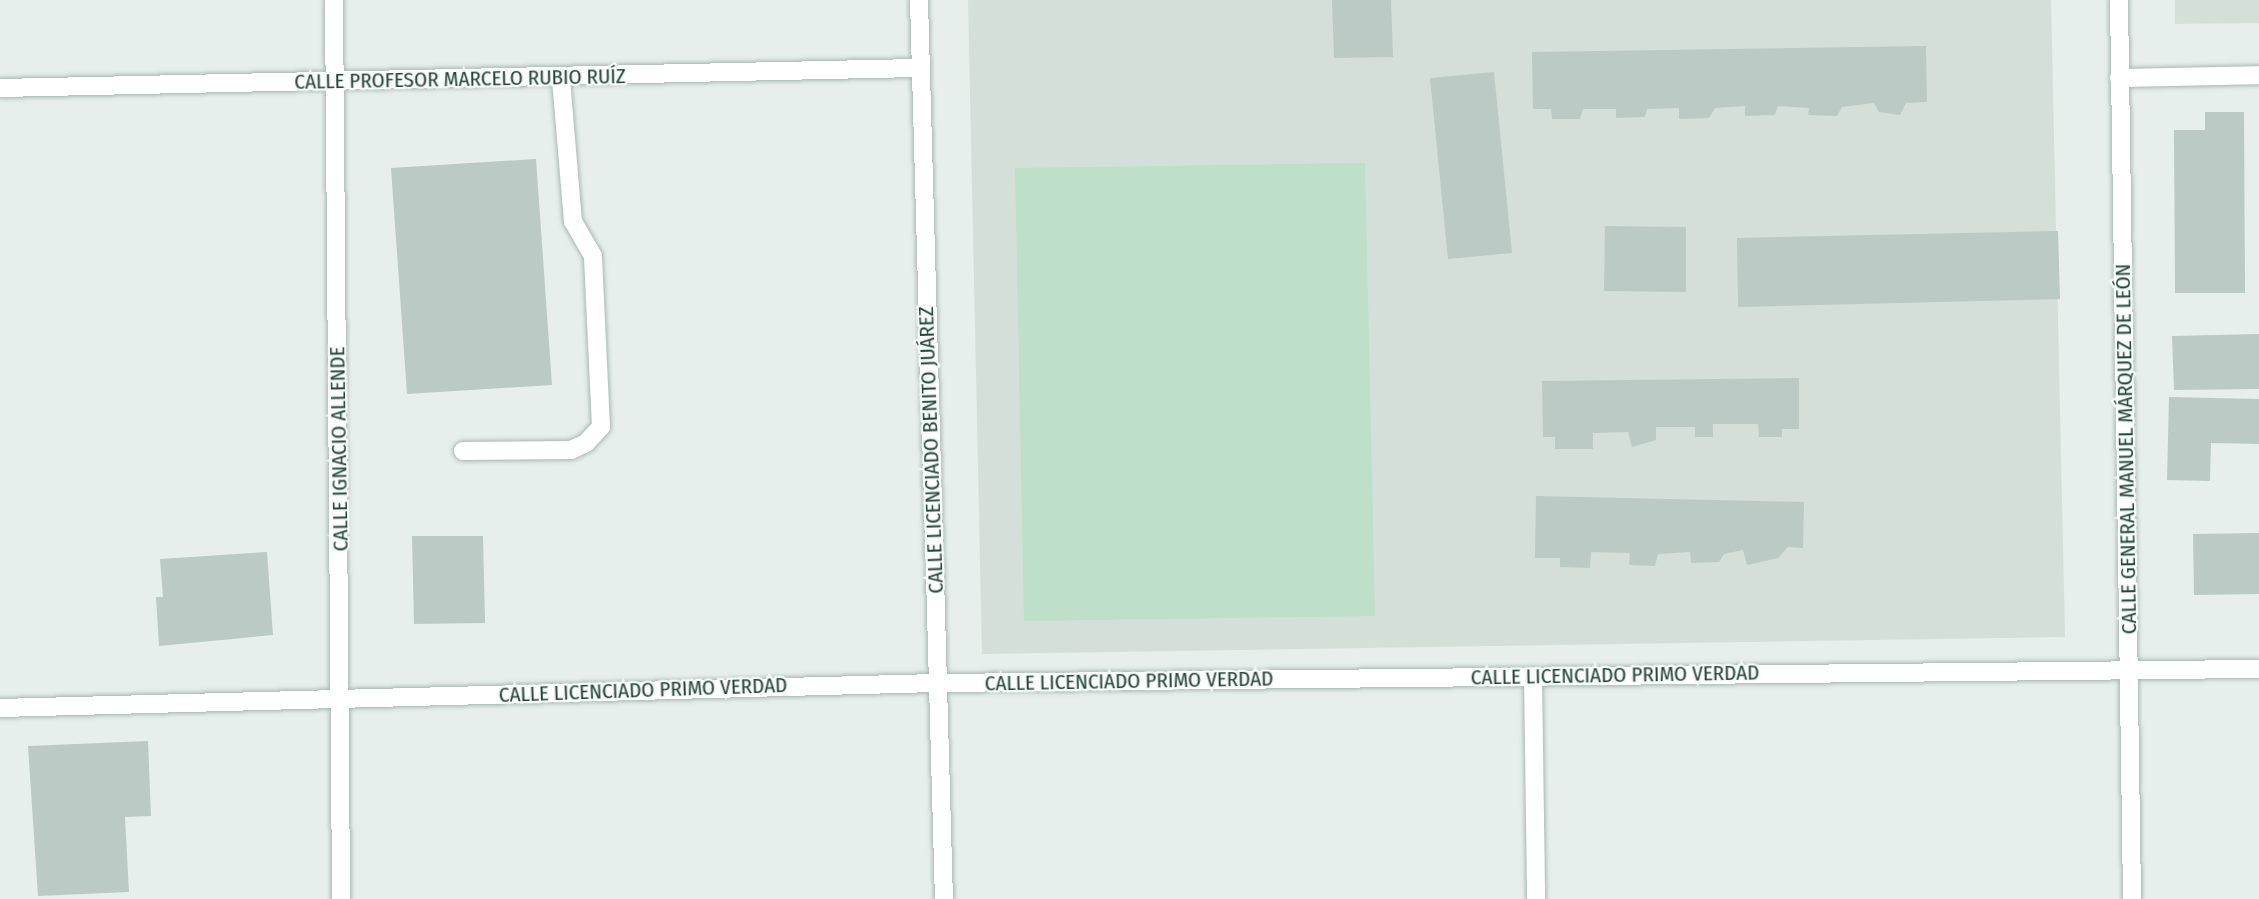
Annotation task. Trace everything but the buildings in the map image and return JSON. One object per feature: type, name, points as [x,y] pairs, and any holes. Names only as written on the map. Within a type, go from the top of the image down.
[{"type":"street","name":"CALLE IGNACIO ALLENDE","points":[[334,0],[341,899]]},
{"type":"street","name":"CALLE LICENCIADO BENITO JUÁREZ","points":[[919,0],[919,68],[944,899]]},
{"type":"street","name":"CALLE GENERAL MANUEL MÁRQUEZ DE LEÓN","points":[[2119,0],[2131,671],[2132,899]]},
{"type":"street","name":"CALLE PROFESOR MARCELO RUBIO RUÍZ","points":[[0,88],[561,78],[919,68]]},
{"type":"street","points":[[2119,78],[2259,75]]},
{"type":"street","points":[[463,451],[571,450],[586,443],[601,427],[594,256],[573,222],[561,78]]},
{"type":"street","name":"CALLE LICENCIADO PRIMO VERDAD","points":[[0,708],[938,683],[2259,669]]},
{"type":"street","points":[[1533,676],[1536,899]]},
{"type":"shaded area","points":[[968,0],[2051,0],[2065,637],[982,654]]},
{"type":"shaded area","points":[[2175,0],[2259,0],[2259,23],[2175,24]]},
{"type":"green space","points":[[1365,163],[1375,616],[1024,621],[1015,168]]}]
